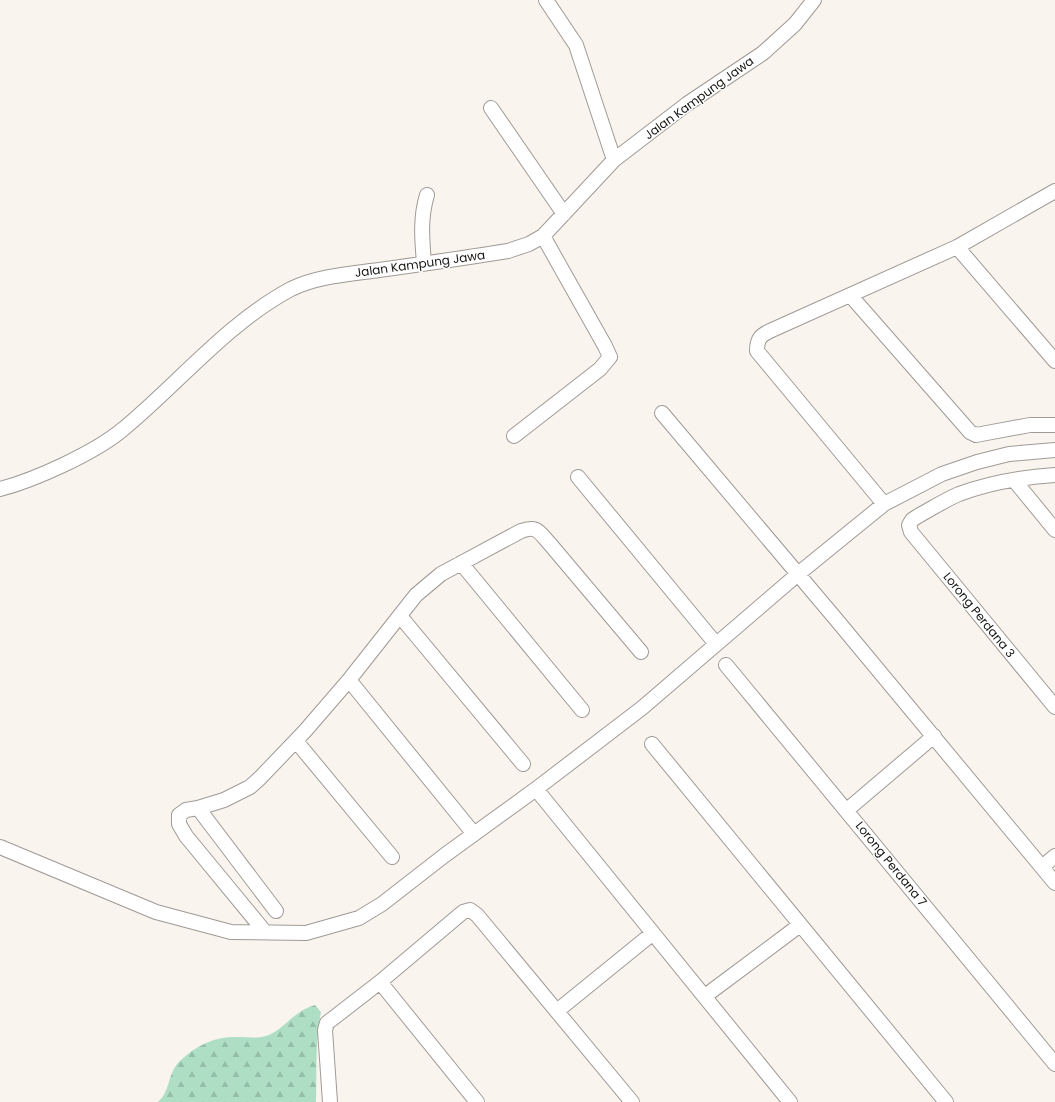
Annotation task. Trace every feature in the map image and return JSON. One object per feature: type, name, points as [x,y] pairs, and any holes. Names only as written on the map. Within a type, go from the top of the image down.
[{"type":"street","points":[[546,0],[559,17],[576,45],[614,160]]},
{"type":"street","name":"Jalan Kampung Jawa","points":[[0,489],[26,481],[51,470],[106,442],[136,418],[209,350],[261,307],[292,289],[337,276],[508,251],[529,244],[543,236],[614,160],[687,104],[763,52],[795,24],[814,0]]},
{"type":"street","points":[[491,108],[564,214]]},
{"type":"street","points":[[884,504],[757,351],[757,342],[761,335],[957,247],[1055,191]]},
{"type":"street","points":[[424,263],[421,224],[422,211],[427,195]]},
{"type":"street","points":[[514,436],[600,369],[610,357],[543,236]]},
{"type":"street","points":[[957,247],[1055,361]]},
{"type":"street","points":[[850,295],[970,432],[976,435],[1030,425],[1055,425]]},
{"type":"street","points":[[662,413],[934,736],[1055,883]]},
{"type":"street","points":[[0,847],[156,912],[231,932],[306,933],[359,918],[382,904],[642,708],[798,574],[884,504],[942,474],[977,462],[1009,454],[1055,450]]},
{"type":"street","points":[[1014,480],[1055,475]]},
{"type":"street","points":[[578,477],[716,644]]},
{"type":"street","points":[[1014,480],[1055,530]]},
{"type":"street","name":"Lorong Perdana 3","points":[[1014,480],[957,495],[912,520],[909,525],[911,532],[1055,707]]},
{"type":"street","points":[[265,932],[186,836],[179,824],[179,815],[186,810],[224,800],[250,787],[296,741],[349,680],[416,595],[441,574],[521,531],[530,528],[536,530],[641,652]]},
{"type":"street","points":[[461,563],[582,710]]},
{"type":"street","points":[[400,616],[523,764]]},
{"type":"street","name":"Lorong Perdana 7","points":[[726,665],[1055,1064]]},
{"type":"street","points":[[349,680],[474,834]]},
{"type":"street","points":[[847,810],[934,736]]},
{"type":"street","points":[[296,741],[392,857]]},
{"type":"street","points":[[652,744],[946,1102]]},
{"type":"street","points":[[536,789],[790,1102]]},
{"type":"street","points":[[198,808],[276,911]]},
{"type":"street","points":[[1042,867],[1055,856]]},
{"type":"street","points":[[330,1102],[325,1030],[327,1023],[380,982],[463,912],[470,910],[474,912],[557,1010],[632,1102]]},
{"type":"street","points":[[705,996],[800,925]]},
{"type":"street","points":[[557,1010],[653,933]]},
{"type":"street","points":[[380,982],[477,1102]]},
{"type":"green space","points":[[315,1005],[321,1012],[317,1045],[316,1102],[158,1102],[165,1092],[173,1070],[187,1054],[201,1045],[223,1038],[258,1037],[269,1035],[301,1011]]}]
